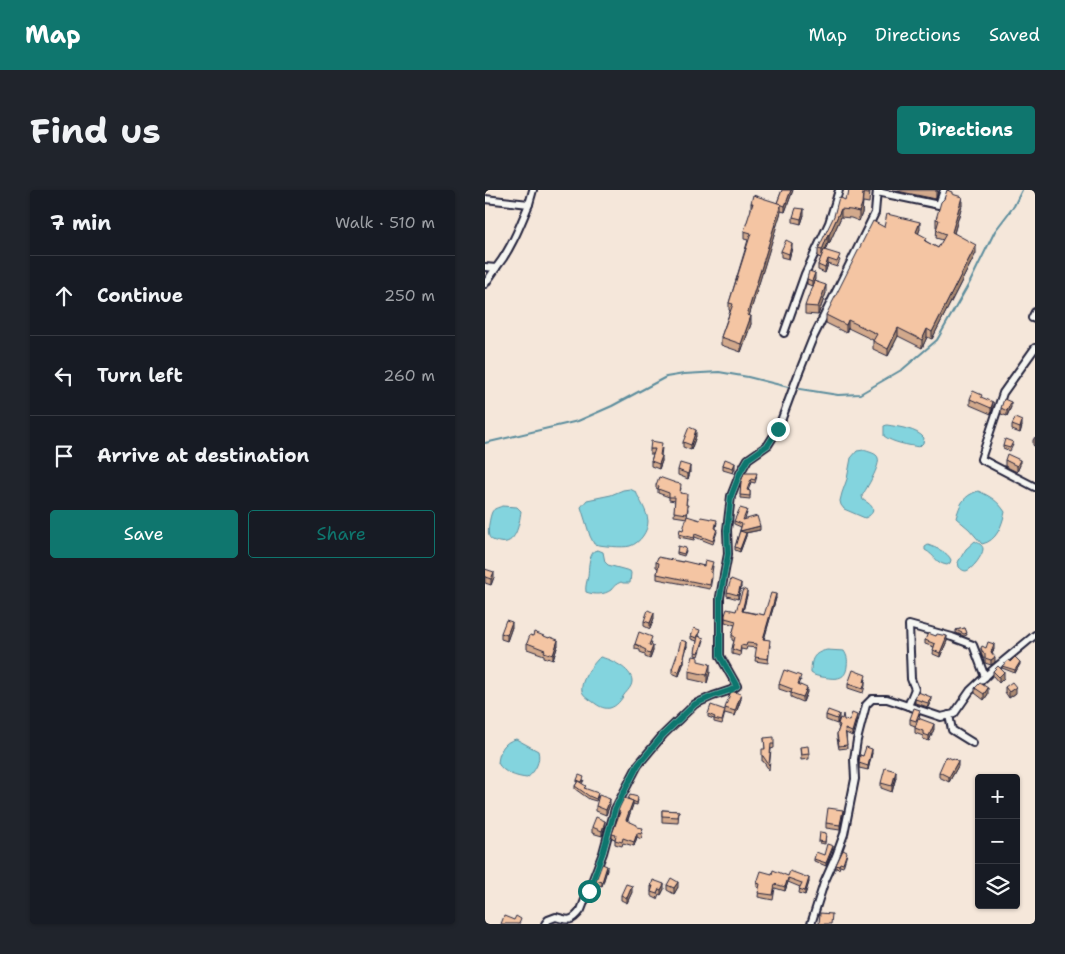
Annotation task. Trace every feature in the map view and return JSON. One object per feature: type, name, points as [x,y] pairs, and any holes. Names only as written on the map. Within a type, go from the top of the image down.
[{"type":"street","points":[[485,284],[503,259],[529,204],[533,190]]},
{"type":"street","points":[[784,333],[805,274],[829,224],[839,190]]},
{"type":"street","points":[[545,924],[548,920],[556,917],[567,920],[572,919],[581,910],[603,852],[615,809],[638,765],[663,735],[695,704],[737,686],[720,656],[720,597],[728,554],[727,530],[731,496],[748,459],[768,445],[778,429],[812,340],[875,213],[877,191],[939,205],[944,190]]},
{"type":"street","points":[[485,199],[529,204]]},
{"type":"street","points":[[485,267],[497,268]]},
{"type":"street","points":[[1035,312],[1032,318],[1035,319]]},
{"type":"street","points":[[1035,348],[1003,394],[981,459],[1035,487]]},
{"type":"street","points":[[908,706],[915,689],[911,679],[909,625],[973,645],[985,677]]},
{"type":"street","points":[[811,924],[824,883],[844,834],[855,779],[853,758],[866,705],[872,699],[887,700],[941,717],[954,714],[970,691],[1035,635]]},
{"type":"street","points":[[949,715],[952,730],[973,743]]},
{"type":"water","points":[[887,425],[917,432],[924,438],[923,443],[919,447],[901,443],[884,436],[884,426]]},
{"type":"water","points":[[864,450],[876,455],[878,458],[873,477],[862,496],[863,500],[873,509],[872,513],[865,518],[844,509],[840,501],[851,458],[857,451]]},
{"type":"water","points":[[630,489],[636,492],[647,517],[648,525],[643,536],[637,542],[627,547],[594,544],[581,507],[587,500]]},
{"type":"water","points":[[978,491],[993,499],[1005,512],[995,536],[992,540],[982,544],[956,518],[963,501],[969,495]]},
{"type":"water","points":[[502,506],[517,507],[521,511],[513,538],[509,541],[499,542],[493,540],[488,534],[492,512]]},
{"type":"water","points":[[975,541],[982,546],[983,552],[974,565],[964,571],[959,567],[958,562],[966,549]]},
{"type":"water","points":[[928,545],[947,555],[951,560],[950,563],[947,565],[937,561],[925,550],[925,547]]},
{"type":"water","points":[[594,551],[603,552],[605,562],[608,565],[630,571],[630,583],[621,582],[608,592],[602,594],[586,592],[590,560]]},
{"type":"water","points":[[827,650],[844,651],[847,666],[842,677],[831,678],[811,673],[814,657]]},
{"type":"water","points":[[600,657],[615,662],[625,669],[632,681],[620,701],[610,708],[598,705],[586,697],[582,691],[585,677]]},
{"type":"water","points":[[516,739],[538,751],[539,759],[537,766],[527,778],[507,772],[498,763],[502,748],[508,742]]},
{"type":"building","points":[[782,190],[791,190],[785,206],[777,203]]},
{"type":"building","points":[[849,190],[869,190],[869,194],[863,193],[859,212],[841,209],[822,250],[818,249],[834,216],[839,197],[845,200]]},
{"type":"building","points":[[947,190],[952,192],[952,194],[962,197],[952,232],[976,245],[932,332],[927,329],[922,340],[898,328],[888,349],[873,341],[877,334],[848,320],[846,325],[826,315],[873,221],[884,227],[887,214],[920,222],[916,232],[927,238],[925,241],[938,248],[946,234],[936,230],[939,220],[936,219]]},
{"type":"building","points":[[753,195],[781,204],[747,315],[751,316],[741,344],[721,337],[733,304],[729,303],[751,233],[744,231],[753,203],[751,203]]},
{"type":"building","points":[[796,208],[804,209],[801,219],[793,217]]},
{"type":"building","points":[[786,240],[792,243],[789,254],[781,251]]},
{"type":"building","points":[[824,250],[840,255],[837,262],[828,259],[825,268],[818,265]]},
{"type":"building","points":[[809,271],[815,273],[812,281],[807,279]]},
{"type":"building","points":[[814,281],[826,285],[818,307],[805,306]]},
{"type":"building","points":[[973,391],[993,402],[991,408],[970,399]]},
{"type":"building","points":[[1004,399],[1011,402],[1007,411],[1001,408]]},
{"type":"building","points":[[1015,418],[1022,421],[1020,428],[1012,425]]},
{"type":"building","points":[[689,427],[696,430],[691,445],[683,442]]},
{"type":"building","points":[[1005,439],[1013,442],[1010,448],[1003,446]]},
{"type":"building","points":[[651,441],[662,443],[660,455],[662,456],[659,464],[651,461],[655,449],[650,449]]},
{"type":"building","points":[[1007,454],[1020,460],[1017,466],[1005,460]]},
{"type":"building","points":[[725,459],[735,463],[733,468],[723,465]]},
{"type":"building","points":[[680,463],[690,466],[688,474],[678,470]]},
{"type":"building","points":[[744,473],[757,473],[755,480],[751,479],[747,490],[750,491],[750,496],[740,495]]},
{"type":"building","points":[[659,477],[681,484],[680,493],[687,494],[687,514],[674,512],[675,497],[669,497],[669,493],[658,489],[659,486],[656,485]]},
{"type":"building","points":[[740,508],[747,510],[743,520],[757,516],[760,526],[740,531],[746,533],[740,549],[735,547],[742,524],[734,521]]},
{"type":"building","points":[[687,516],[700,520],[701,517],[717,520],[715,528],[717,529],[713,541],[695,534],[694,538],[679,534],[680,529],[683,530]]},
{"type":"building","points":[[678,546],[686,548],[684,554],[677,552]]},
{"type":"building","points":[[658,557],[704,566],[705,560],[713,562],[710,572],[712,573],[710,585],[657,574],[659,563],[656,562]]},
{"type":"building","points":[[485,569],[494,572],[491,579],[485,577]]},
{"type":"building","points":[[731,579],[741,583],[738,595],[727,592]]},
{"type":"building","points":[[743,589],[747,591],[742,611],[756,614],[764,615],[771,593],[776,594],[763,639],[770,640],[768,659],[755,657],[757,644],[747,643],[746,646],[741,645],[740,652],[732,649],[735,637],[732,635],[736,621],[725,618],[725,615],[727,609],[736,611]]},
{"type":"building","points":[[648,610],[654,613],[650,623],[644,621]]},
{"type":"building","points":[[506,620],[512,622],[507,635],[501,633]]},
{"type":"building","points":[[694,628],[700,630],[697,638],[691,636]]},
{"type":"building","points":[[965,628],[967,633],[964,634],[956,630]]},
{"type":"building","points":[[534,632],[558,640],[553,655],[527,643],[530,635],[533,636]]},
{"type":"building","points":[[639,632],[652,637],[649,645],[653,646],[650,654],[635,644]]},
{"type":"building","points":[[928,633],[936,636],[937,634],[947,636],[940,653],[933,650],[935,644],[925,640]]},
{"type":"building","points":[[698,636],[704,638],[699,653],[695,652]]},
{"type":"building","points":[[681,640],[687,642],[679,672],[672,669]]},
{"type":"building","points":[[988,642],[994,644],[991,652],[995,657],[991,660],[985,658],[981,648],[982,646],[986,648]]},
{"type":"building","points":[[693,656],[698,657],[698,661],[710,664],[707,675],[689,671]]},
{"type":"building","points":[[1015,657],[1020,662],[1015,670],[1002,666],[1009,660],[1010,662]]},
{"type":"building","points":[[998,666],[1004,672],[999,677],[993,671]]},
{"type":"building","points":[[784,670],[801,676],[798,684],[807,688],[803,697],[791,693],[792,689],[779,684]]},
{"type":"building","points":[[853,670],[866,675],[863,689],[848,684]]},
{"type":"building","points":[[1012,682],[1016,687],[1009,692],[1005,687]]},
{"type":"building","points":[[980,683],[988,688],[984,694],[975,688]]},
{"type":"building","points":[[731,691],[741,694],[735,711],[725,708]]},
{"type":"building","points":[[918,692],[931,697],[928,703],[915,699]]},
{"type":"building","points":[[711,705],[725,710],[722,721],[714,719],[715,717],[708,714]]},
{"type":"building","points":[[914,708],[920,710],[916,721],[910,719]]},
{"type":"building","points":[[828,710],[839,714],[837,719],[826,715]]},
{"type":"building","points":[[852,713],[857,715],[852,732],[845,729],[847,745],[839,746],[837,734],[840,718],[842,719],[843,714],[844,720],[849,721]]},
{"type":"building","points":[[918,718],[934,724],[929,736],[915,728]]},
{"type":"building","points":[[774,737],[774,744],[771,744],[769,765],[762,756],[762,749],[765,749],[764,738]]},
{"type":"building","points":[[808,746],[809,754],[801,755],[800,747]]},
{"type":"building","points":[[866,747],[872,749],[868,766],[859,763],[860,755],[863,756]]},
{"type":"building","points":[[946,756],[958,761],[949,777],[939,772]]},
{"type":"building","points":[[885,768],[896,771],[892,786],[881,783]]},
{"type":"building","points":[[579,775],[584,777],[582,782],[577,780]]},
{"type":"building","points":[[578,781],[586,786],[584,788],[598,793],[596,799],[575,786]]},
{"type":"building","points":[[599,795],[610,799],[606,810],[596,806]]},
{"type":"building","points":[[630,795],[638,797],[637,803],[628,799]]},
{"type":"building","points":[[624,798],[633,801],[626,820],[637,825],[637,827],[643,828],[641,834],[637,833],[634,842],[623,838],[622,842],[615,840],[616,835],[612,834],[620,812],[618,811]]},
{"type":"building","points":[[828,808],[843,810],[840,825],[826,823]]},
{"type":"building","points":[[662,810],[679,811],[678,817],[662,816]]},
{"type":"building","points":[[596,817],[605,821],[602,831],[592,827]]},
{"type":"building","points":[[820,832],[826,833],[825,842],[819,841]]},
{"type":"building","points":[[827,844],[833,846],[826,863],[814,859],[816,852],[824,855]]},
{"type":"building","points":[[843,850],[847,852],[843,864],[836,865]]},
{"type":"building","points":[[602,864],[607,866],[602,882],[596,880]]},
{"type":"building","points":[[773,870],[788,876],[790,871],[809,878],[805,891],[799,889],[802,883],[788,878],[785,887],[775,884],[773,895],[758,893],[760,884],[757,883],[761,871],[772,874]]},
{"type":"building","points":[[671,878],[678,882],[674,888],[667,885]]},
{"type":"building","points":[[653,880],[664,884],[657,894],[651,892]]},
{"type":"building","points":[[626,884],[632,886],[627,898],[621,895]]},
{"type":"building","points":[[820,913],[832,914],[831,924],[819,924]]},
{"type":"building","points":[[504,916],[514,920],[516,916],[521,919],[519,924],[501,924]]},
{"type":"waterway","points":[[800,389],[838,395],[860,394],[903,369],[937,340],[970,282],[995,231],[1014,206],[1022,190]]},
{"type":"waterway","points":[[485,443],[578,421],[612,406],[666,377],[719,372],[788,387]]},
{"type":"route","points":[[589,891],[603,852],[615,809],[638,765],[663,735],[695,704],[737,686],[720,656],[720,597],[728,554],[727,530],[731,496],[748,459],[768,445],[778,429]]}]
